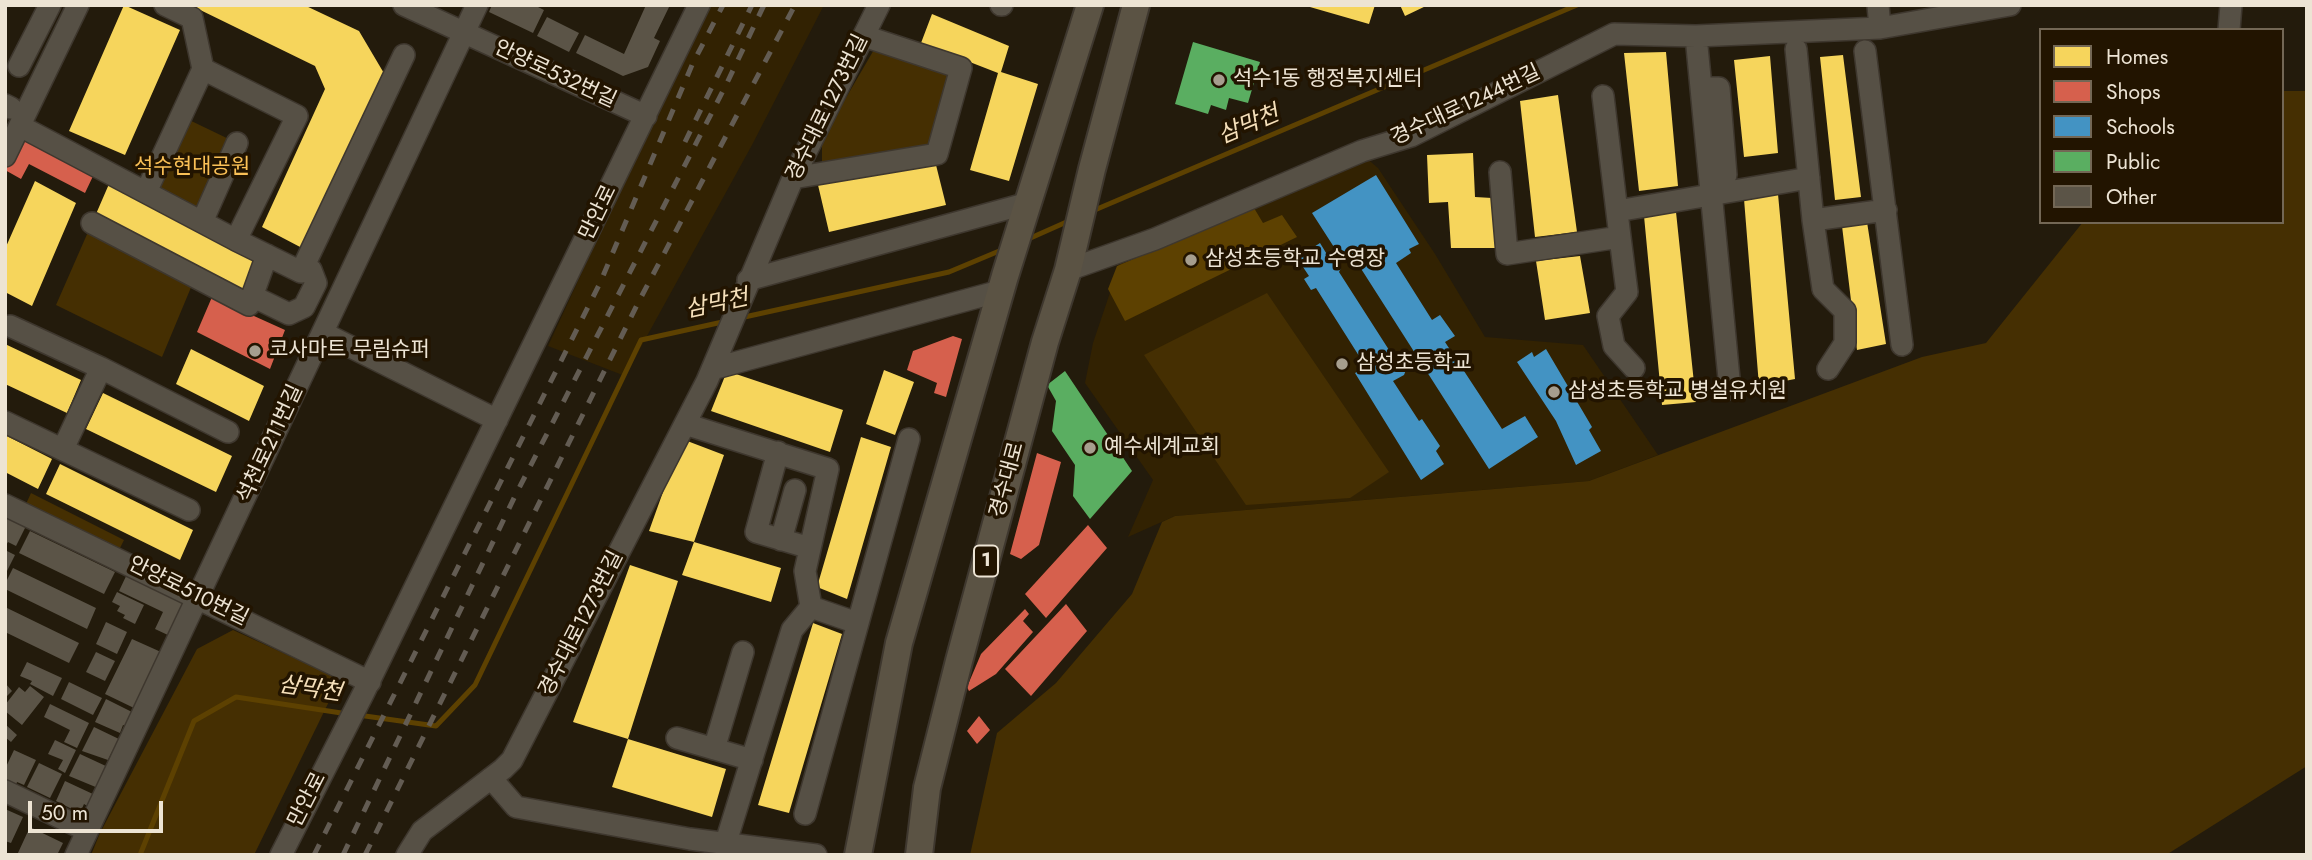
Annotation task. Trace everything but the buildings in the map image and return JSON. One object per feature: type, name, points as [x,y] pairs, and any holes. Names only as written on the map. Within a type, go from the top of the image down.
[{"type":"main road","points":[[858,855],[899,643],[1002,283],[1090,5]]},
{"type":"main road","name":"1","points":[[1068,270],[1136,5]]},
{"type":"main road","name":"경수대로","points":[[919,855],[927,788],[1045,342],[1068,270]]},
{"type":"street","points":[[19,66],[50,5]]},
{"type":"street","points":[[5,156],[12,113],[78,5]]},
{"type":"street","points":[[146,192],[202,69],[192,18],[165,5]]},
{"type":"street","name":"안양로532번길","points":[[404,5],[646,116]]},
{"type":"street","points":[[464,33],[477,5]]},
{"type":"street","name":"만안로","points":[[281,855],[367,688],[699,5]]},
{"type":"street","name":"경수대로1273번길","points":[[411,853],[422,831],[512,760],[714,365],[793,178],[871,39],[878,5]]},
{"type":"street","points":[[1878,5],[1880,28]]},
{"type":"street","name":"경수대로1244번길","points":[[1068,270],[1155,239],[1363,151],[1411,136],[1614,34],[1696,36],[1880,28],[2010,5]]},
{"type":"street","points":[[2229,28],[2231,5]]},
{"type":"street","name":"석천로211번길","points":[[76,855],[464,33]]},
{"type":"street","points":[[1696,36],[1730,389]]},
{"type":"street","points":[[793,178],[937,154],[961,68],[871,39],[822,139]]},
{"type":"street","points":[[1796,49],[1813,220],[1823,289],[1845,311],[1845,343],[1828,369]]},
{"type":"street","points":[[1866,51],[1902,345]]},
{"type":"street","points":[[12,113],[146,192],[301,272],[404,55]]},
{"type":"street","points":[[202,69],[297,116],[236,240]]},
{"type":"street","points":[[1602,96],[1627,292],[1608,316],[1614,346],[1634,368]]},
{"type":"street","points":[[202,222],[237,143]]},
{"type":"street","points":[[1500,172],[1507,254],[1620,237]]},
{"type":"street","points":[[1617,211],[1711,186],[1809,178]]},
{"type":"street","points":[[746,285],[1027,206]]},
{"type":"street","points":[[1813,220],[1886,210]]},
{"type":"street","points":[[92,223],[248,305],[267,255]]},
{"type":"street","points":[[252,296],[289,314],[304,307],[316,283],[311,270]]},
{"type":"street","points":[[714,365],[1002,283]]},
{"type":"street","points":[[10,326],[228,432]]},
{"type":"street","points":[[323,333],[497,420]]},
{"type":"street","points":[[63,449],[101,368]]},
{"type":"street","points":[[5,422],[189,510]]},
{"type":"street","points":[[685,424],[828,469],[804,571],[811,607]]},
{"type":"street","points":[[805,814],[909,439]]},
{"type":"street","points":[[778,452],[756,532],[810,548]]},
{"type":"street","points":[[781,540],[795,489]]},
{"type":"street","name":"안양로510번길","points":[[5,505],[198,597],[367,688]]},
{"type":"street","points":[[726,842],[792,630],[811,607]]},
{"type":"street","points":[[811,607],[857,623]]},
{"type":"street","points":[[714,749],[743,652]]},
{"type":"street","points":[[677,738],[752,760]]},
{"type":"street","points":[[491,778],[516,807],[690,839],[816,855]]},
{"type":"street","points":[[5,791],[86,830]]},
{"type":"shaded area","points":[[705,5],[824,5],[752,145],[625,376],[548,346]]},
{"type":"shaded area","name":"삼성초등학교","points":[[1365,157],[1378,168],[1435,254],[1485,337],[1583,345],[1658,455],[1589,481],[1175,516],[1128,537],[1153,480],[1085,383],[1093,343],[1121,260]]},
{"type":"shaded area","name":"삼성초등학교 수영장","points":[[1254,208],[1263,223],[1282,215],[1297,237],[1125,321],[1108,289],[1117,266]]},
{"type":"green space","points":[[879,41],[961,68],[937,154],[822,171],[822,139]]},
{"type":"green space","points":[[2284,91],[2307,91],[2307,766],[2166,855],[970,855],[997,733],[1056,683],[1132,594],[1162,522],[1175,516],[1589,481],[1922,357],[1986,343],[2081,224],[2284,224]]},
{"type":"green space","name":"석수현대공원","points":[[181,116],[237,143],[202,222],[146,192]]},
{"type":"green space","points":[[88,232],[192,285],[162,357],[56,305]]},
{"type":"green space","points":[[1267,293],[1389,472],[1350,498],[1246,505],[1144,355]]},
{"type":"green space","points":[[31,493],[124,540],[119,550],[26,504]]},
{"type":"green space","points":[[233,630],[340,679],[254,855],[91,855],[197,649]]},
{"type":"waterway","name":"삼막천","points":[[1090,212],[1577,5]]},
{"type":"waterway","name":"삼막천","points":[[1026,240],[1071,220]]},
{"type":"waterway","name":"삼막천","points":[[740,318],[949,272],[1004,249]]},
{"type":"waterway","name":"삼막천","points":[[358,715],[436,726],[475,685],[641,340],[727,321]]},
{"type":"waterway","name":"삼막천","points":[[140,855],[194,721],[236,697],[348,714]]},
{"type":"railway","points":[[314,855],[600,283],[692,65],[723,5]]},
{"type":"railway","points":[[685,142],[752,5]]},
{"type":"railway","points":[[343,855],[515,496],[726,85],[764,5]]},
{"type":"railway","points":[[365,855],[638,303],[795,5]]},
{"type":"place","name":"석수1동 행정복지센터","points":[[1219,80]]},
{"type":"place","name":"삼성초등학교 수영장","points":[[1191,260]]},
{"type":"place","name":"코사마트 무림슈퍼","points":[[255,351]]},
{"type":"place","name":"삼성초등학교","points":[[1342,364]]},
{"type":"place","name":"삼성초등학교 병설유치원","points":[[1554,392]]},
{"type":"place","name":"예수세계교회","points":[[1090,448]]}]
